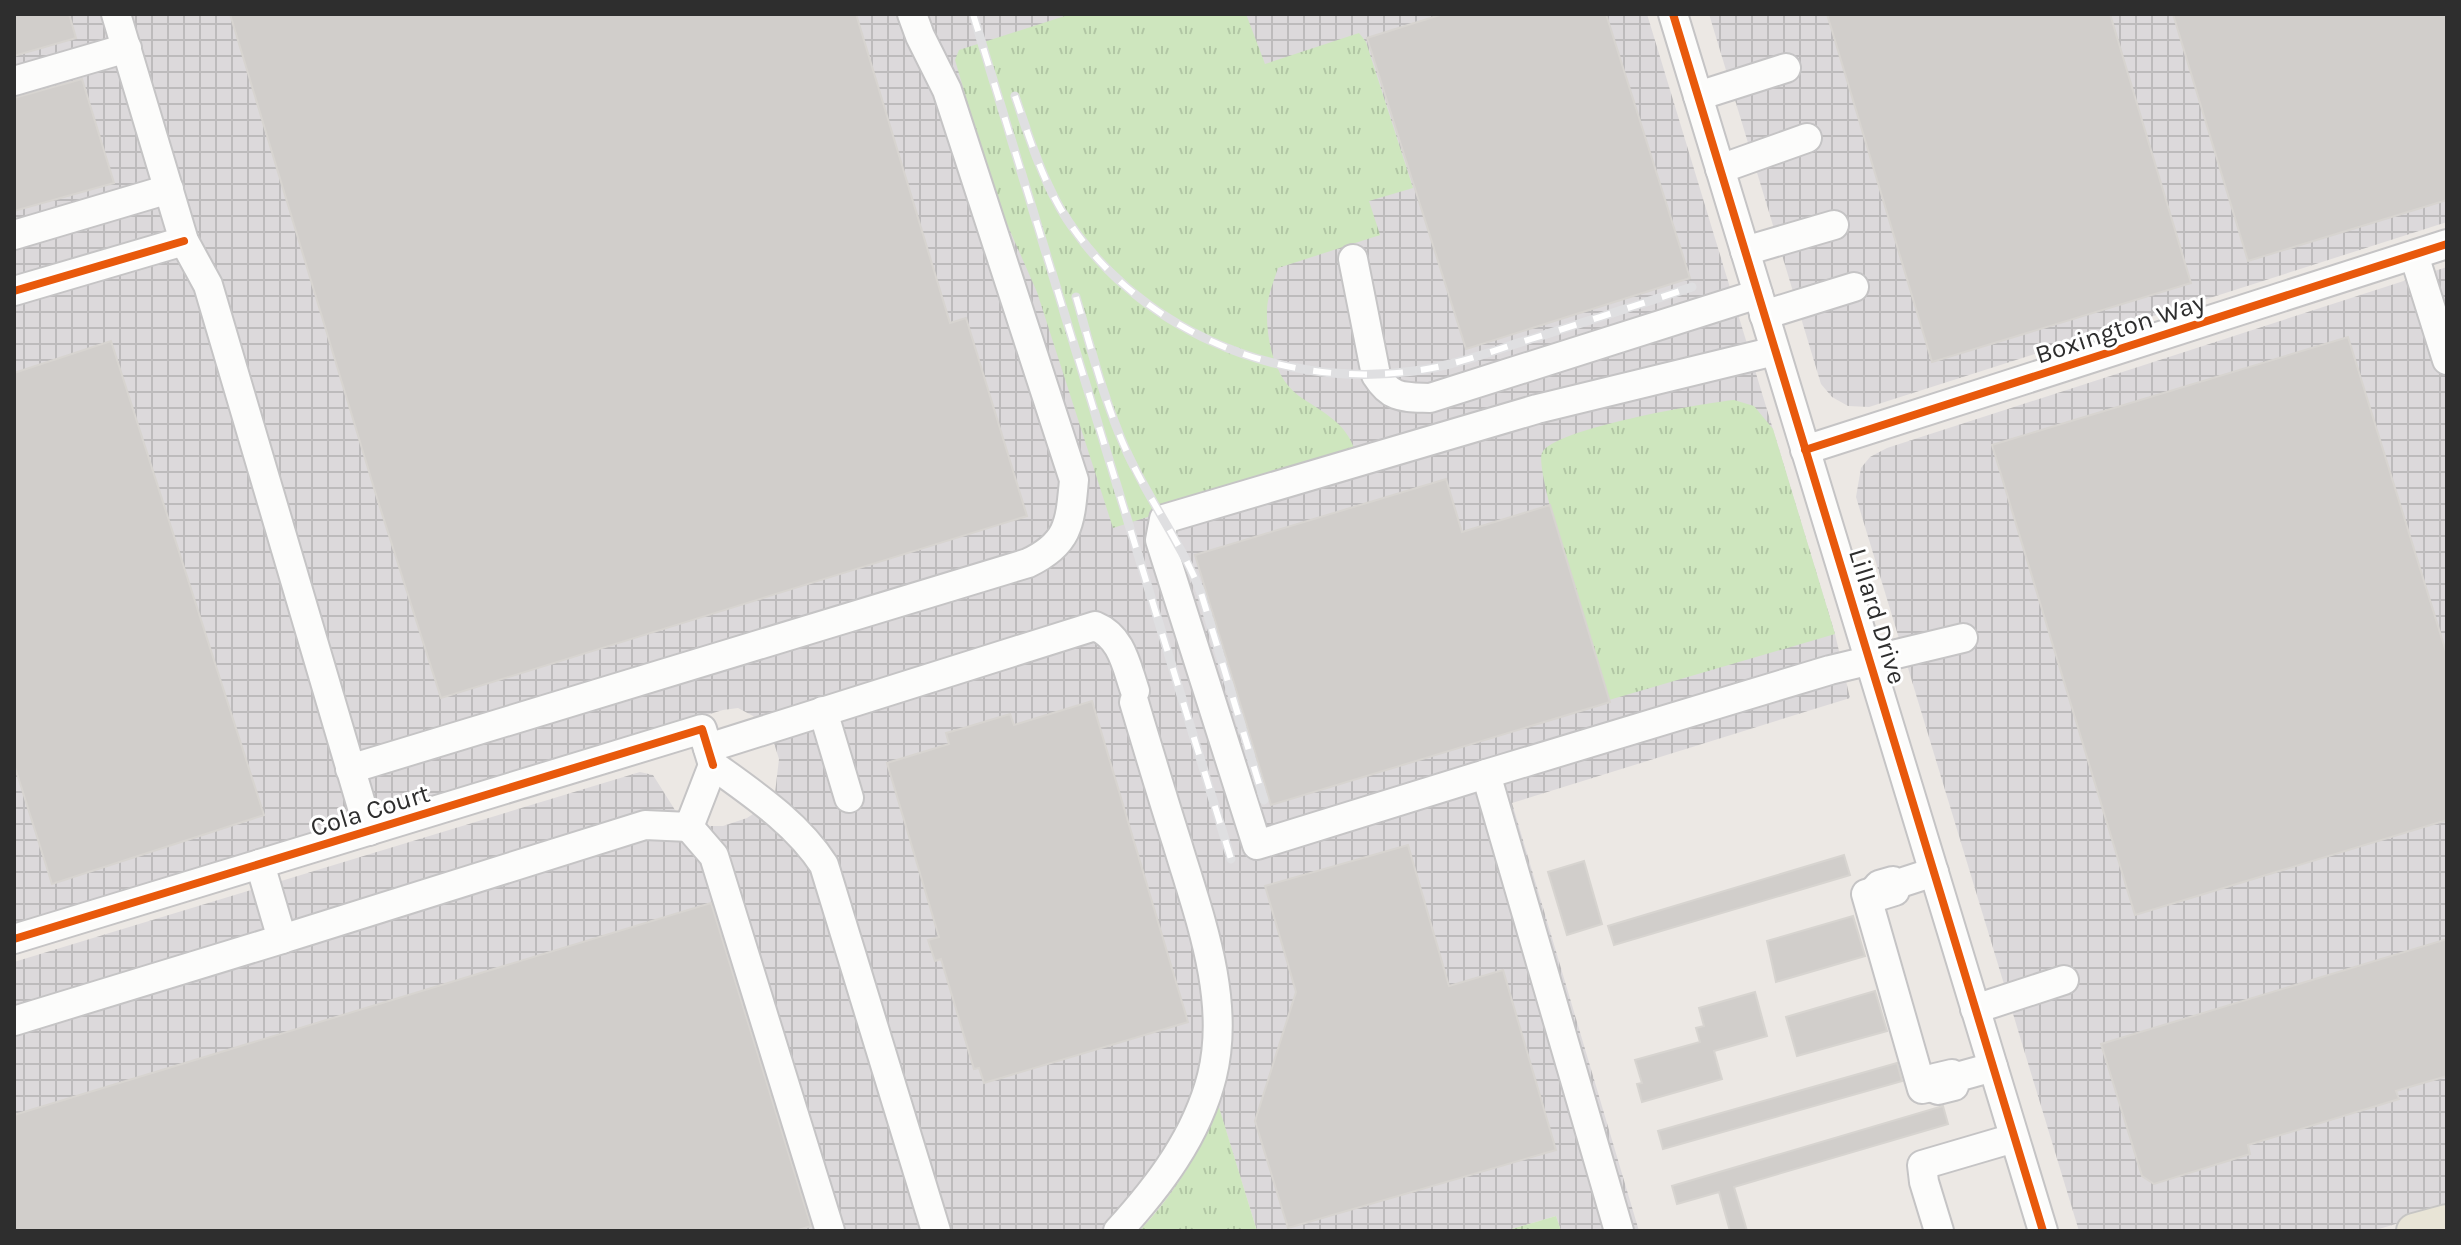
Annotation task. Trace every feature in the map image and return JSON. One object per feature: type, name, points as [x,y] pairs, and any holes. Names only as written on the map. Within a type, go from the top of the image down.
[{"type":"main road","points":[[2414,1231],[2447,1222]]},
{"type":"street","points":[[116,14],[184,241],[208,285],[369,831]]},
{"type":"street","points":[[350,769],[1028,563],[1049,553],[1070,524],[1074,480],[947,90],[912,14]]},
{"type":"street","name":"Lillard Drive","points":[[1673,14],[2043,1231]]},
{"type":"street","points":[[14,81],[127,48]]},
{"type":"street","points":[[1698,96],[1786,68]]},
{"type":"street","points":[[1720,169],[1807,138]]},
{"type":"street","points":[[14,235],[169,189]]},
{"type":"street","points":[[1745,251],[1834,225]]},
{"type":"street","points":[[14,291],[184,241]]},
{"type":"street","name":"Boxington Way","points":[[1805,450],[2447,244]]},
{"type":"street","points":[[2414,255],[2447,360]]},
{"type":"street","points":[[1353,259],[1376,375],[1385,389],[1401,397],[1430,398],[1761,304],[1854,287]]},
{"type":"street","points":[[1775,351],[1563,402],[1164,519],[1160,540],[1257,845],[1830,670],[1963,638]]},
{"type":"street","points":[[711,756],[823,711],[1095,626],[1108,631],[1119,646],[1135,696],[1196,906],[1210,962],[1218,1018],[1212,1075],[1191,1132],[1153,1193],[1118,1231]]},
{"type":"street","points":[[823,711],[849,798]]},
{"type":"street","name":"Cola Court","points":[[16,931],[260,864],[702,729],[711,756]]},
{"type":"street","points":[[689,827],[711,756]]},
{"type":"street","points":[[711,756],[810,843],[824,865],[936,1231]]},
{"type":"street","points":[[1486,774],[1619,1231]]},
{"type":"street","points":[[14,1021],[645,825],[689,827],[714,856],[830,1231]]},
{"type":"street","points":[[260,864],[282,939]]},
{"type":"street","points":[[1934,872],[1866,894],[1922,1089],[1993,1067]]},
{"type":"street","points":[[1975,1009],[2064,980]]},
{"type":"street","points":[[1939,1231],[1922,1165],[2014,1138]]},
{"type":"shaded area","points":[[14,14],[1647,14],[1835,634],[1850,698],[1512,803],[1639,1231],[1561,1231],[1556,1216],[1505,1231],[1257,1231],[1218,1105],[1176,1188],[1139,1231],[14,1231],[14,962],[640,772],[653,775],[675,810],[687,820],[704,826],[723,826],[747,818],[762,808],[775,793],[779,759],[773,740],[753,716],[738,708],[723,710],[14,925]]},
{"type":"shaded area","points":[[1709,14],[2447,14],[2447,222],[1869,407],[1848,406],[1832,397],[1821,384]]},
{"type":"shaded area","points":[[2447,267],[2447,1209],[2372,1231],[2079,1231],[1856,497],[1861,468],[1870,457],[1887,448]]},
{"type":"green space","points":[[1071,14],[1246,14],[1265,64],[1359,33],[1366,42],[1413,188],[1369,201],[1380,235],[1278,268],[1267,310],[1270,345],[1283,379],[1299,396],[1346,432],[1355,451],[1113,528],[1037,292],[996,199],[955,60],[959,50]]},
{"type":"green space","points":[[1734,400],[1754,406],[1773,429],[1835,634],[1609,700],[1547,495],[1542,453],[1552,444],[1599,426]]},
{"type":"green space","points":[[1218,1104],[1257,1231],[1139,1231],[1185,1172]]},
{"type":"green space","points":[[1556,1216],[1561,1231],[1505,1231]]},
{"type":"building","points":[[14,14],[69,14],[76,38],[14,56]]},
{"type":"building","points":[[230,14],[856,14],[950,323],[966,318],[1027,516],[441,698]]},
{"type":"building","points":[[1443,14],[1606,14],[1690,278],[1466,349],[1367,38]]},
{"type":"building","points":[[1827,14],[2110,14],[2191,283],[1932,362]]},
{"type":"building","points":[[2173,14],[2447,14],[2447,200],[2248,261]]},
{"type":"building","points":[[82,79],[114,183],[14,211],[14,98]]},
{"type":"building","points":[[2348,337],[2447,655],[2447,820],[2135,915],[1992,445]]},
{"type":"building","points":[[111,341],[264,815],[52,884],[14,764],[14,373]]},
{"type":"building","points":[[1446,479],[1462,532],[1550,505],[1610,702],[1271,805],[1195,555]]},
{"type":"building","points":[[1092,701],[1188,1022],[984,1083],[979,1068],[974,1069],[941,959],[935,961],[928,940],[939,937],[887,763],[949,744],[946,733],[1010,714],[1014,725]]},
{"type":"building","points":[[1408,845],[1449,986],[1503,970],[1556,1150],[1288,1228],[1255,1121],[1296,992],[1265,886]]},
{"type":"building","points":[[1844,855],[1850,875],[1614,945],[1608,926]]},
{"type":"building","points":[[1584,861],[1602,924],[1567,935],[1548,872]]},
{"type":"building","points":[[711,903],[811,1226],[795,1231],[14,1231],[14,1115]]},
{"type":"building","points":[[1853,916],[1865,956],[1776,982],[1767,941]]},
{"type":"building","points":[[2447,939],[2447,1076],[2396,1091],[2399,1099],[2248,1145],[2250,1154],[2154,1184],[2142,1176],[2101,1044]]},
{"type":"building","points":[[1875,991],[1887,1031],[1797,1056],[1786,1017]]},
{"type":"building","points":[[1755,992],[1767,1036],[1714,1051],[1722,1079],[1642,1102],[1637,1084],[1642,1083],[1635,1060],[1700,1042],[1696,1028],[1704,1026],[1699,1008]]},
{"type":"building","points":[[1897,1063],[1902,1081],[1663,1149],[1658,1131]]},
{"type":"building","points":[[1943,1106],[1948,1124],[1734,1187],[1747,1231],[1730,1231],[1719,1192],[1677,1204],[1672,1186]]},
{"type":"railway","points":[[973,14],[1231,859]]},
{"type":"railway","points":[[1015,96],[1053,195],[1090,251],[1127,287],[1168,318],[1213,342],[1261,360],[1311,371],[1363,374],[1429,369],[1473,358],[1692,287]]},
{"type":"railway","points":[[1076,297],[1118,431],[1201,593],[1264,800]]},
{"type":"cycle path","points":[[1673,14],[2043,1231]]},
{"type":"cycle path","points":[[14,291],[184,241]]},
{"type":"cycle path","points":[[1805,450],[2447,244]]},
{"type":"cycle path","points":[[14,939],[702,729],[713,765]]}]
